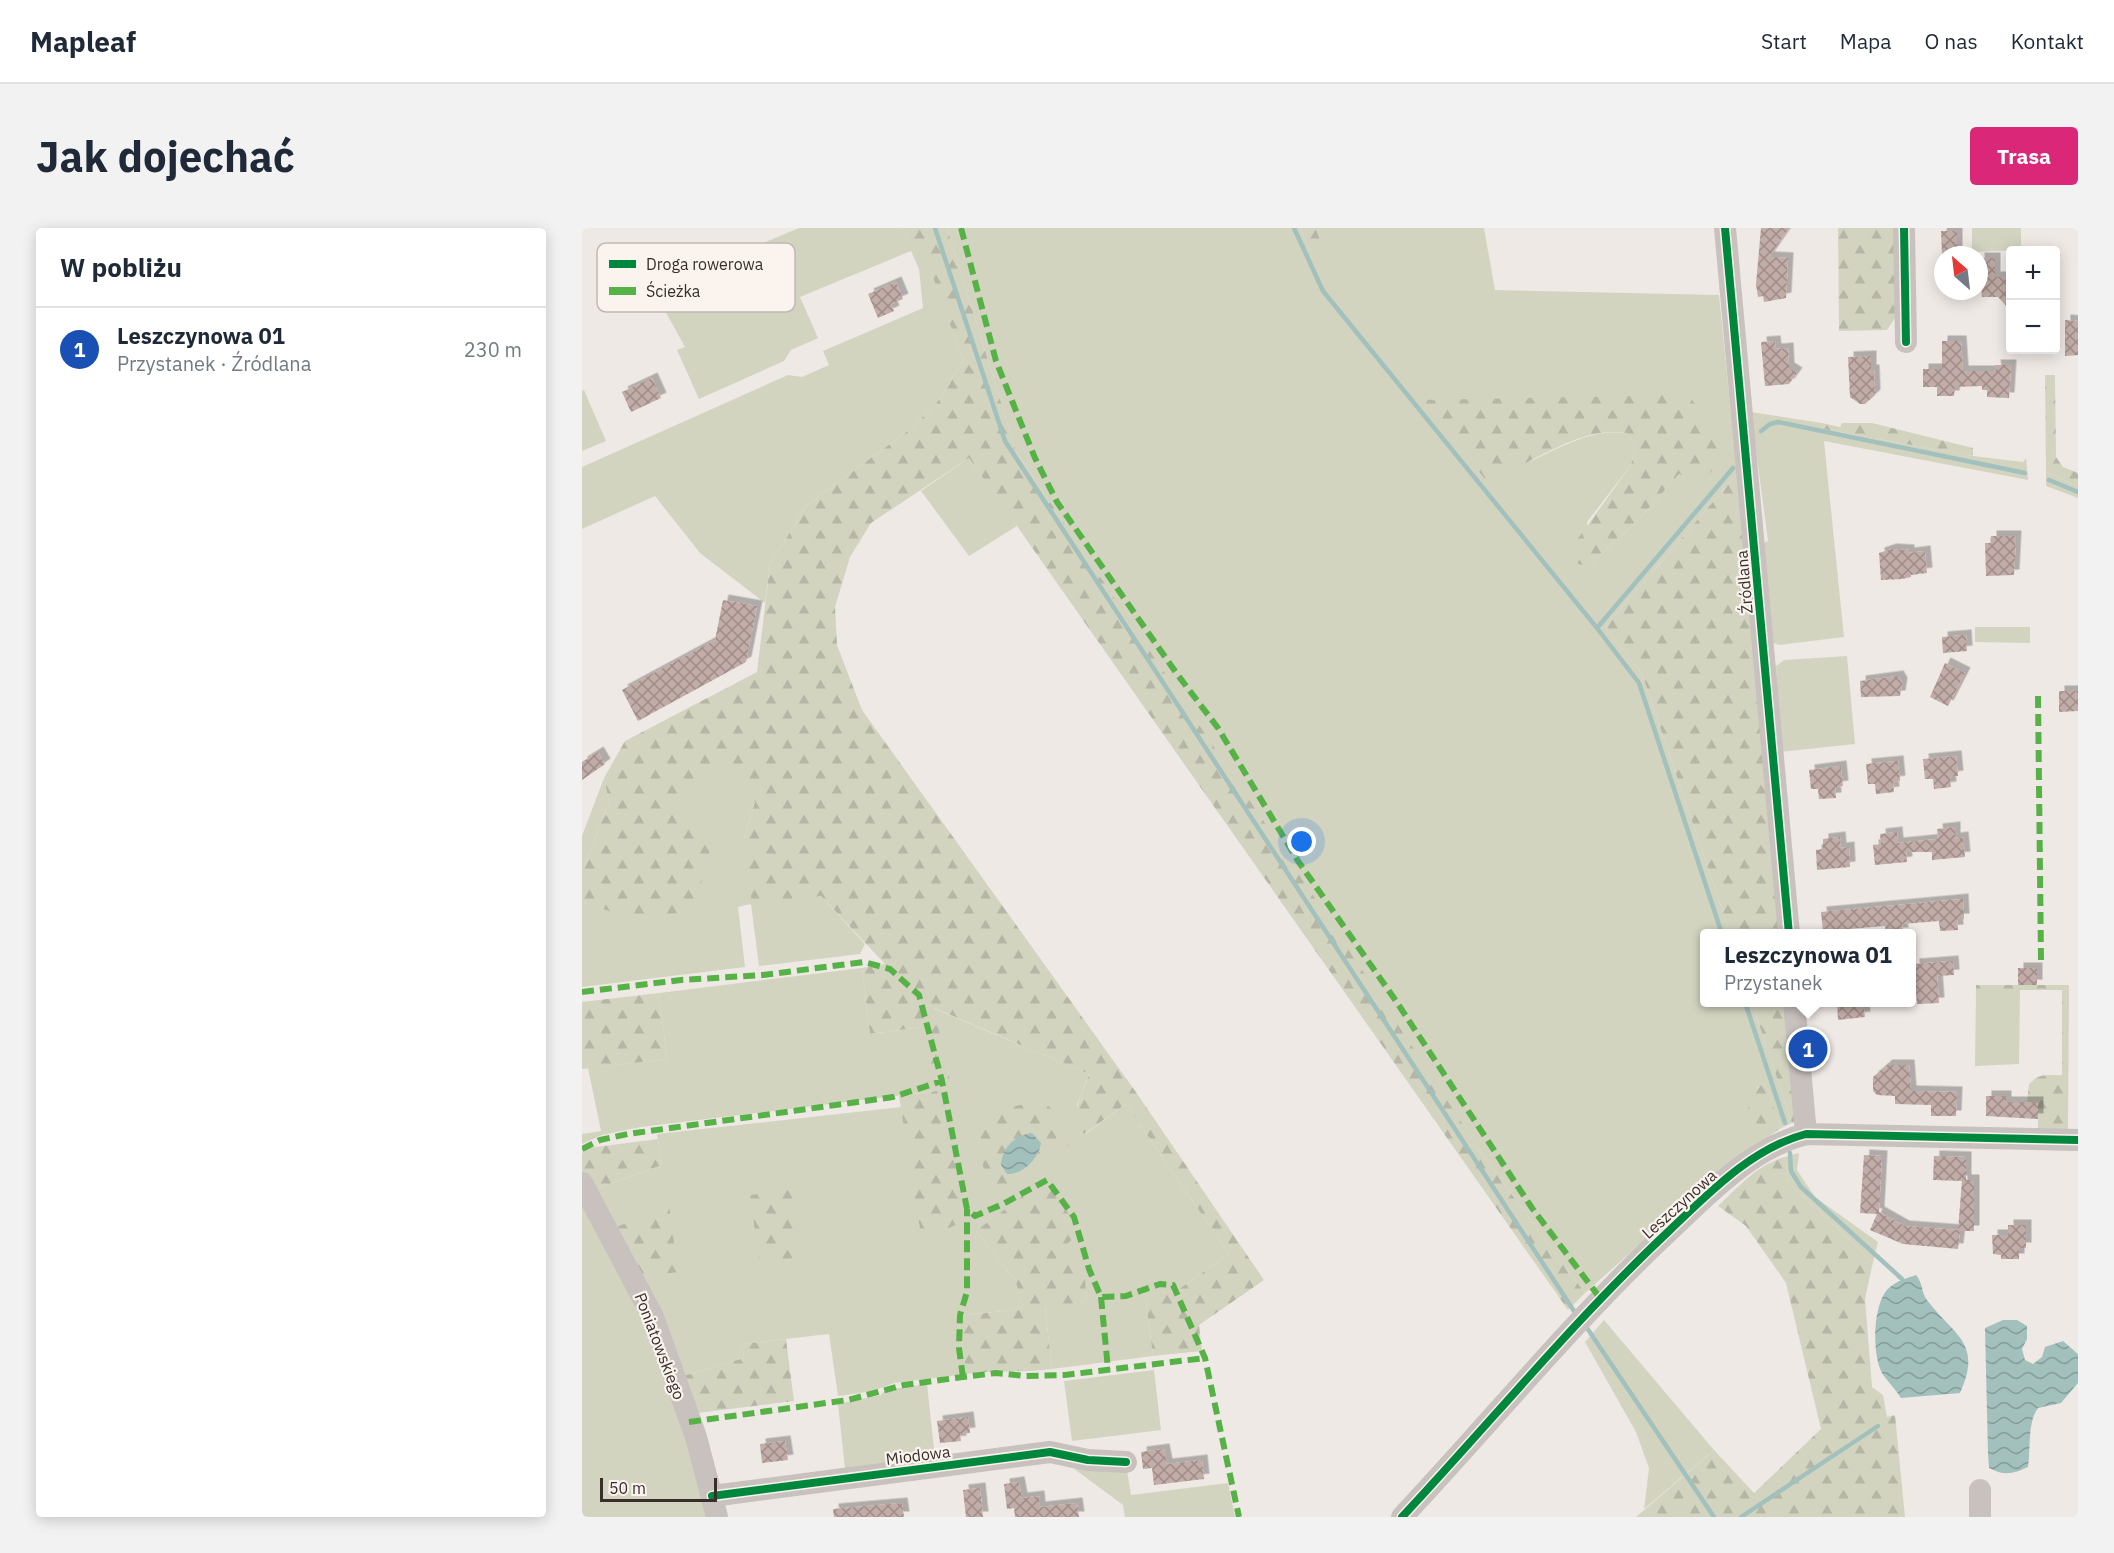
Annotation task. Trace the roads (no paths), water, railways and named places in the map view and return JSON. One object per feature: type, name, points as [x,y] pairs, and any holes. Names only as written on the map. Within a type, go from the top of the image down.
[{"type":"street","name":"Źródlana","points":[[1725,228],[1789,929]]},
{"type":"street","points":[[1904,228],[1906,342]]},
{"type":"street","points":[[1794,1007],[1806,1134]]},
{"type":"street","name":"Leszczynowa","points":[[1402,1517],[1593,1306],[1702,1200],[1768,1149],[1790,1138],[1806,1134],[2078,1140]]},
{"type":"street","name":"Poniatowskiego","points":[[582,1183],[653,1317],[696,1437],[715,1507]]},
{"type":"street","name":"Miodowa","points":[[715,1507],[1050,1452],[1088,1460],[1126,1462]]},
{"type":"street","points":[[1980,1490],[1980,1517]]},
{"type":"water","points":[[1032,1133],[1041,1143],[1034,1160],[1019,1172],[1007,1174],[1001,1165],[1007,1147],[1020,1136]]},
{"type":"water","points":[[1916,1275],[1927,1300],[1955,1332],[1967,1351],[1966,1376],[1960,1393],[1901,1398],[1880,1368],[1875,1344],[1875,1330],[1880,1304],[1890,1287]]},
{"type":"water","points":[[2003,1320],[2017,1320],[2027,1326],[2027,1339],[2022,1349],[2025,1360],[2033,1364],[2042,1357],[2045,1347],[2063,1341],[2078,1354],[2078,1383],[2061,1403],[2038,1408],[2032,1421],[2028,1467],[2008,1473],[1989,1468],[1988,1453],[1985,1328]]},
{"type":"waterway","points":[[935,228],[1005,441],[1576,1314]]},
{"type":"waterway","points":[[1294,228],[1323,291],[1597,628],[1639,683],[1720,929]]},
{"type":"waterway","points":[[1761,431],[1770,424],[1778,422],[2025,473]]},
{"type":"waterway","points":[[1597,628],[1733,468]]},
{"type":"waterway","points":[[2049,480],[2078,492]]},
{"type":"waterway","points":[[1747,1007],[1785,1123]]},
{"type":"waterway","points":[[1790,1153],[1791,1171],[1801,1187],[1902,1279]]},
{"type":"waterway","points":[[1585,1325],[1714,1517]]},
{"type":"waterway","points":[[1741,1517],[1878,1426]]},
{"type":"place","name":"Leszczynowa 01","points":[[1808,1049]]}]
